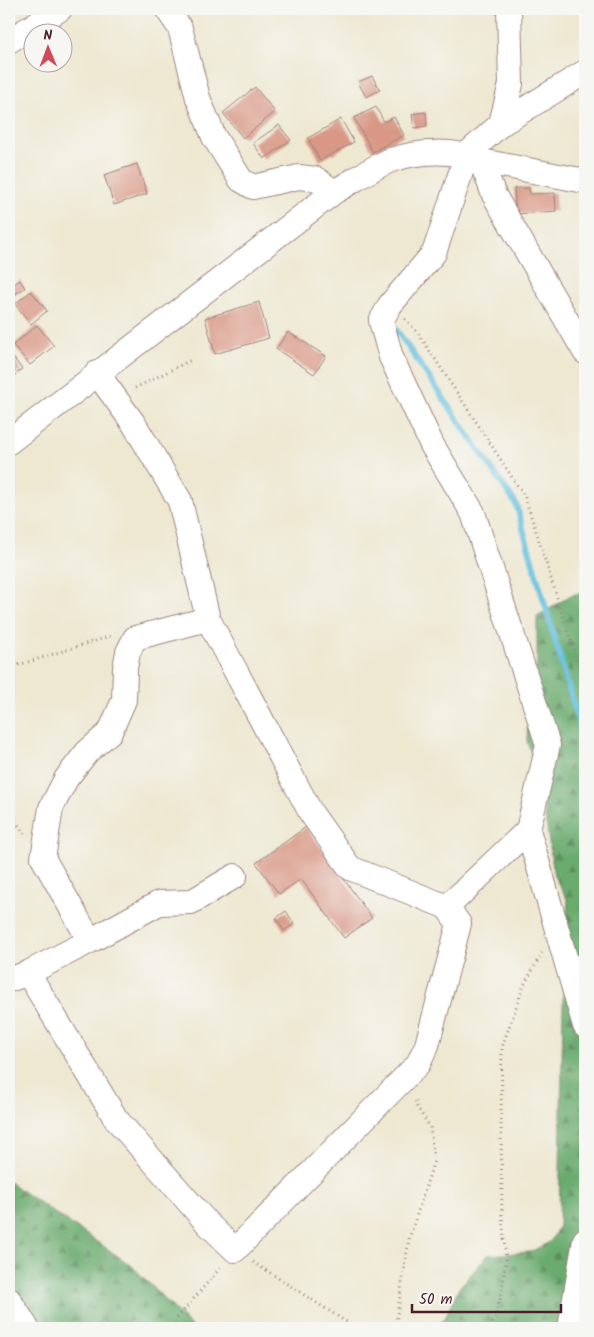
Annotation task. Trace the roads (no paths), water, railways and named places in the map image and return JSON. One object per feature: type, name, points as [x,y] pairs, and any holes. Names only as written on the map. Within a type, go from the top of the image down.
[{"type":"street","points":[[167,9],[180,28],[198,98],[214,137],[241,180],[254,187],[299,177],[316,179],[334,192]]},
{"type":"street","points":[[501,124],[511,84],[510,9]]},
{"type":"street","points":[[9,41],[48,11]]},
{"type":"street","points":[[585,72],[501,124],[474,157],[434,253],[390,305],[381,321],[391,357],[432,445],[473,513],[548,745],[528,830],[585,1026]]},
{"type":"street","points":[[9,442],[334,192],[391,160],[429,153],[474,157],[585,181]]},
{"type":"street","points":[[474,157],[585,352]]},
{"type":"street","points":[[97,373],[134,424],[180,501],[208,618],[312,813],[350,868],[447,907],[458,924],[427,1045],[418,1064],[236,1250],[208,1224],[116,1119],[18,976],[90,941],[159,903],[191,902],[235,876]]},
{"type":"street","points":[[90,941],[43,858],[51,808],[66,779],[87,752],[110,732],[124,700],[125,668],[128,652],[135,638],[208,618]]},
{"type":"street","points":[[447,907],[528,830]]},
{"type":"street","points":[[570,1328],[585,1240]]},
{"type":"street","points":[[10,1303],[27,1328]]},
{"type":"waterway","points":[[395,328],[516,504],[585,744]]}]
